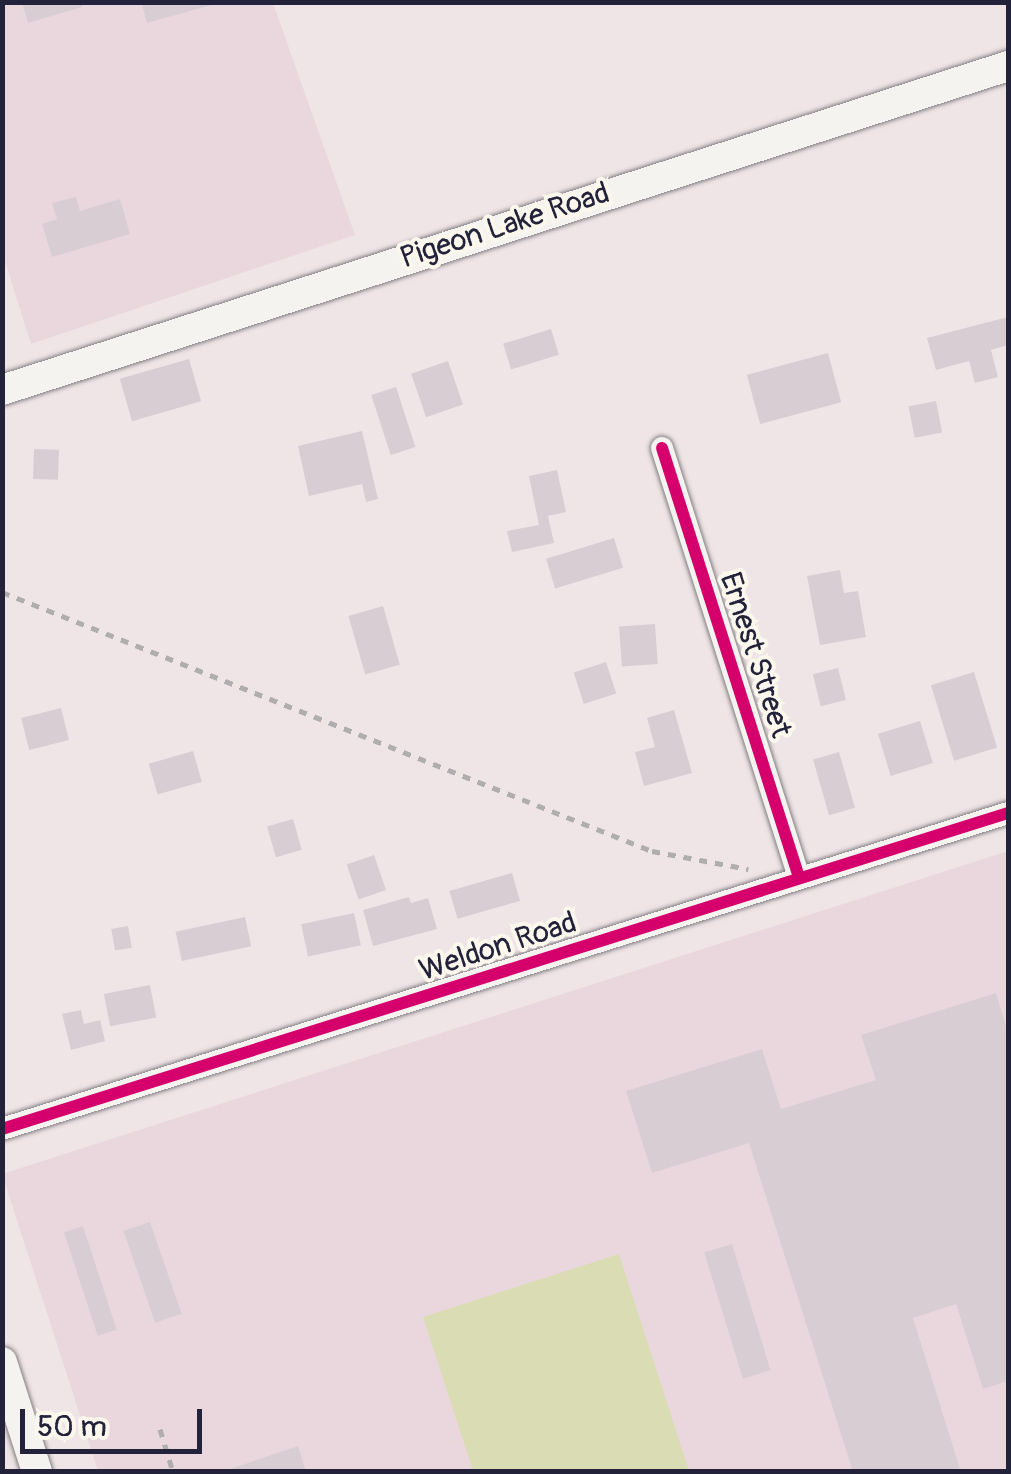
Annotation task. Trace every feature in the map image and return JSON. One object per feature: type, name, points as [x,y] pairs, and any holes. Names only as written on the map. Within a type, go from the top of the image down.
[{"type":"main road","name":"Pigeon Lake Road","points":[[2,390],[1008,66]]},
{"type":"main road","points":[[2,1362],[37,1472]]},
{"type":"street","name":"Ernest Street","points":[[662,448],[799,878]]},
{"type":"street","name":"Weldon Road","points":[[2,1129],[1008,813]]},
{"type":"path","points":[[2,592],[652,851],[799,878]]},
{"type":"path","points":[[160,1429],[173,1472]]},
{"type":"shaded area","points":[[2,3],[273,3],[355,235],[31,344],[3,255]]},
{"type":"shaded area","points":[[1008,851],[1008,1471],[98,1471],[2,1174]]},
{"type":"green space","points":[[619,1254],[689,1471],[473,1471],[423,1317]]},
{"type":"building","points":[[22,2],[81,2],[82,7],[28,23]]},
{"type":"building","points":[[141,2],[215,2],[215,4],[147,23]]},
{"type":"building","points":[[76,197],[80,211],[120,199],[130,234],[52,257],[42,224],[57,219],[52,203]]},
{"type":"building","points":[[1008,317],[1008,345],[991,350],[998,377],[975,383],[969,361],[936,370],[927,338]]},
{"type":"building","points":[[551,329],[559,355],[511,369],[503,344]]},
{"type":"building","points":[[828,353],[841,402],[760,424],[747,375]]},
{"type":"building","points":[[189,359],[201,401],[132,421],[120,379]]},
{"type":"building","points":[[448,361],[463,404],[426,417],[411,374]]},
{"type":"building","points":[[396,387],[415,447],[391,455],[371,395]]},
{"type":"building","points":[[936,401],[942,432],[915,438],[909,406]]},
{"type":"building","points":[[362,431],[378,499],[366,502],[362,484],[309,496],[298,446]]},
{"type":"building","points":[[34,449],[59,450],[58,480],[33,479]]},
{"type":"building","points":[[557,470],[566,512],[548,516],[554,543],[512,552],[507,531],[539,525],[529,476]]},
{"type":"building","points":[[614,538],[623,568],[555,588],[546,559]]},
{"type":"building","points":[[840,570],[844,593],[858,591],[866,637],[820,645],[807,576]]},
{"type":"building","points":[[383,606],[400,665],[365,675],[348,616]]},
{"type":"building","points":[[655,624],[658,664],[622,666],[619,627]]},
{"type":"building","points":[[606,662],[616,693],[584,704],[574,673]]},
{"type":"building","points":[[838,668],[846,700],[821,706],[813,674]]},
{"type":"building","points":[[974,672],[997,748],[954,761],[931,685]]},
{"type":"building","points":[[61,708],[69,740],[29,750],[21,718]]},
{"type":"building","points":[[674,710],[692,773],[644,786],[635,752],[655,747],[647,718]]},
{"type":"building","points":[[920,721],[933,763],[891,776],[878,734]]},
{"type":"building","points":[[193,751],[202,782],[158,794],[149,764]]},
{"type":"building","points":[[839,752],[855,808],[829,815],[813,759]]},
{"type":"building","points":[[293,819],[302,850],[276,857],[267,826]]},
{"type":"building","points":[[374,855],[386,890],[359,899],[347,864]]},
{"type":"building","points":[[512,873],[520,901],[458,919],[450,891]]},
{"type":"building","points":[[409,897],[411,903],[428,898],[437,929],[373,946],[363,910]]},
{"type":"building","points":[[354,913],[361,945],[308,957],[301,924]]},
{"type":"building","points":[[245,917],[251,946],[182,961],[176,932]]},
{"type":"building","points":[[128,926],[132,948],[115,951],[111,929]]},
{"type":"building","points":[[150,985],[156,1017],[110,1026],[104,994]]},
{"type":"building","points":[[996,993],[1008,1032],[1008,1381],[983,1389],[956,1304],[913,1318],[961,1472],[853,1472],[749,1143],[652,1173],[626,1091],[762,1049],[781,1109],[876,1080],[861,1035]]},
{"type":"building","points":[[81,1010],[84,1024],[100,1020],[105,1041],[71,1050],[62,1014]]},
{"type":"building","points":[[150,1222],[182,1314],[155,1323],[124,1231]]},
{"type":"building","points":[[83,1226],[117,1330],[98,1336],[64,1232]]},
{"type":"building","points":[[732,1244],[771,1370],[743,1379],[704,1252]]},
{"type":"building","points":[[298,1446],[306,1472],[224,1472],[224,1471]]},
{"type":"cycle path","points":[[662,448],[799,878]]},
{"type":"cycle path","points":[[2,1129],[1008,813]]}]
